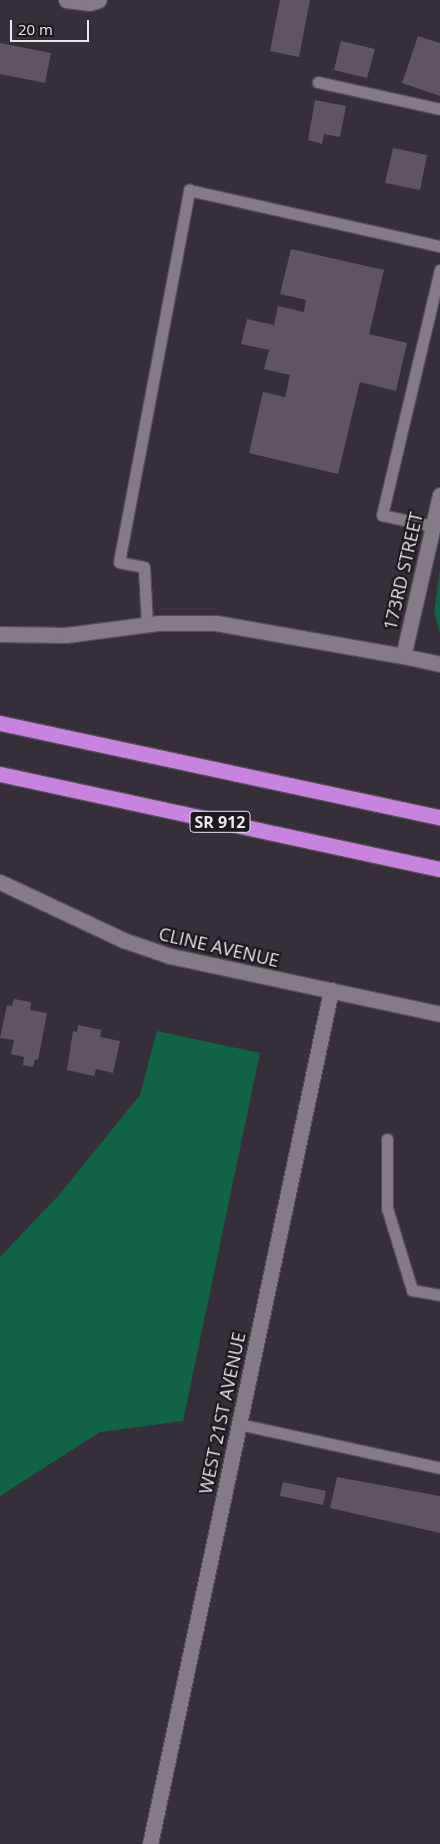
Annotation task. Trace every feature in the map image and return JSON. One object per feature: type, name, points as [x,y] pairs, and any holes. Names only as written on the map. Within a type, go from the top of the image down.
[{"type":"highway","points":[[0,723],[440,817]]},
{"type":"highway","name":"SR 912","points":[[0,774],[440,869]]},
{"type":"street","points":[[66,0],[89,3],[99,0]]},
{"type":"street","name":"173RD STREET","points":[[403,656],[440,495]]},
{"type":"street","points":[[0,634],[66,635],[147,625],[216,623],[440,664]]},
{"type":"street","name":"CLINE AVENUE","points":[[0,882],[148,950],[440,1014]]},
{"type":"street","name":"WEST 21ST AVENUE","points":[[150,1844],[331,990]]},
{"type":"lane","points":[[318,82],[440,109]]},
{"type":"lane","points":[[147,625],[144,567],[119,562],[190,190],[440,246]]},
{"type":"lane","points":[[433,526],[382,515],[440,270]]},
{"type":"lane","points":[[387,1140],[387,1208],[412,1290],[440,1296]]},
{"type":"lane","points":[[239,1424],[440,1468]]},
{"type":"green space","points":[[440,570],[440,634],[434,612]]},
{"type":"green space","points":[[157,1031],[260,1053],[183,1421],[100,1432],[0,1496],[0,1257],[59,1195],[140,1095]]},
{"type":"building","points":[[280,0],[310,0],[299,57],[270,51]]},
{"type":"building","points":[[418,36],[440,43],[440,96],[402,83]]},
{"type":"building","points":[[341,41],[375,49],[367,78],[334,70]]},
{"type":"building","points":[[0,43],[51,53],[45,83],[0,74]]},
{"type":"building","points":[[315,100],[346,106],[340,137],[324,134],[322,144],[308,140]]},
{"type":"building","points":[[393,148],[427,155],[420,190],[385,183]]},
{"type":"building","points":[[291,249],[384,270],[369,334],[407,343],[396,391],[360,382],[338,474],[249,453],[263,392],[285,397],[290,375],[264,369],[269,350],[241,344],[247,319],[274,325],[278,306],[304,312],[306,300],[280,294]]},
{"type":"building","points":[[14,999],[31,1002],[30,1010],[47,1013],[38,1060],[35,1059],[33,1067],[23,1065],[24,1057],[11,1054],[14,1040],[0,1038],[7,1005],[12,1006]]},
{"type":"building","points":[[78,1025],[101,1030],[100,1037],[120,1041],[113,1073],[96,1069],[94,1076],[67,1070],[73,1031],[77,1032]]},
{"type":"building","points":[[337,1477],[440,1496],[440,1533],[330,1508]]},
{"type":"building","points":[[283,1482],[326,1491],[323,1505],[280,1496]]}]
